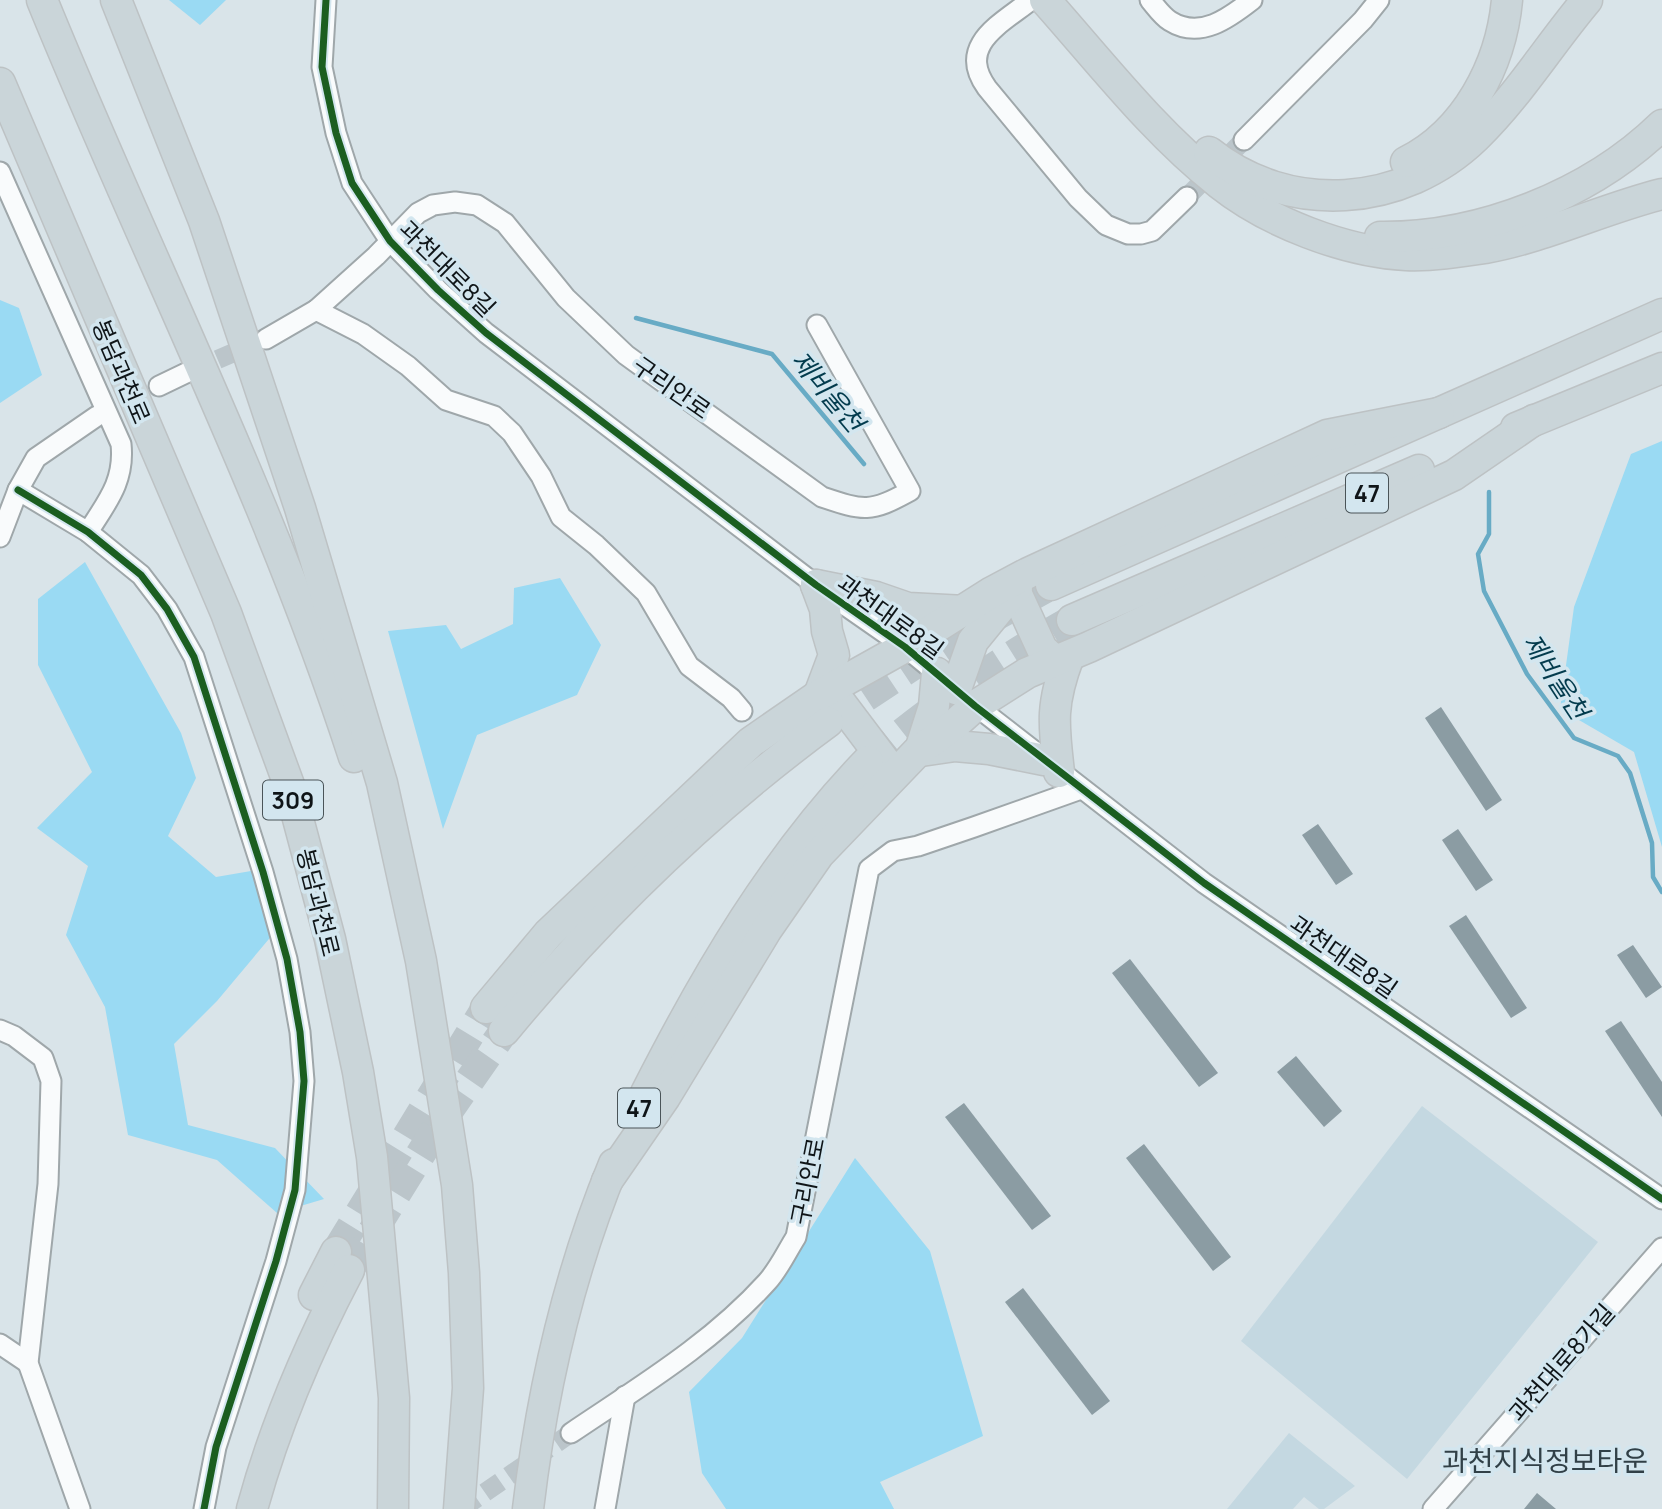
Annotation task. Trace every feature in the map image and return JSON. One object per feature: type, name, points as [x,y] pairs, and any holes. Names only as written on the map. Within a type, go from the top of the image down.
[{"type":"highway","points":[[42,0],[91,121],[265,516],[299,601],[345,727],[421,961]]},
{"type":"highway","points":[[116,0],[204,221],[300,508],[382,783],[421,961],[457,1185],[464,1273],[468,1388],[461,1501]]},
{"type":"highway","points":[[1045,0],[1178,147],[1222,185],[1268,213],[1314,234],[1381,253],[1430,255],[1479,249],[1517,240],[1662,194]]},
{"type":"highway","points":[[1064,0],[1200,145],[1230,166],[1263,183],[1306,195],[1331,196],[1379,190],[1427,172],[1455,154],[1474,139],[1512,98],[1587,0]]},
{"type":"highway","points":[[1177,123],[1234,160],[1277,177],[1318,184],[1363,180],[1382,173],[1410,160],[1442,138],[1468,106],[1491,66],[1500,41],[1507,0]]},
{"type":"highway","name":"봉담과천로","points":[[0,83],[226,613],[289,785],[330,939],[358,1072],[372,1157],[394,1398],[393,1509]]},
{"type":"highway","name":"봉담과천로","points":[[0,96],[21,135]]},
{"type":"highway","points":[[1268,213],[1313,229],[1359,236],[1407,236],[1459,229],[1510,215],[1580,184],[1621,159],[1662,125]]},
{"type":"highway","name":"47","points":[[1031,583],[1439,413],[1662,314]]},
{"type":"highway","name":"47","points":[[1072,620],[1534,420],[1662,368]]},
{"type":"highway","points":[[919,751],[934,706],[956,689],[1007,684],[1062,659],[1454,475],[1534,420]]},
{"type":"highway","points":[[1031,583],[1042,649],[1062,659]]},
{"type":"highway","points":[[495,1020],[566,960],[653,871],[748,784],[823,703],[992,592],[1031,583]]},
{"type":"highway","points":[[919,751],[956,689],[973,641],[1031,583]]},
{"type":"highway","points":[[816,585],[876,597],[908,608],[965,611]]},
{"type":"highway","points":[[816,585],[825,609],[827,631],[834,655],[823,703]]},
{"type":"highway","points":[[879,770],[919,751],[955,746],[989,749],[1062,774],[1053,720],[1062,659]]},
{"type":"highway","points":[[528,1509],[560,1323],[584,1242],[607,1181],[665,1097],[767,929],[886,763],[840,702],[823,703]]},
{"type":"highway","points":[[252,1509],[272,1447],[294,1346],[309,1304],[342,1261]]},
{"type":"street","name":"과천대로8길","points":[[326,0],[323,66],[336,133],[352,183],[390,241],[438,290],[486,333],[816,585],[905,648],[1204,883],[1662,1199]]},
{"type":"street","points":[[1031,0],[980,44],[975,65],[987,88],[1077,198],[1107,225],[1128,233],[1152,231],[1187,197]]},
{"type":"street","points":[[1150,0],[1171,22],[1205,28],[1222,23],[1252,0]]},
{"type":"street","points":[[1244,140],[1363,20],[1379,0]]},
{"type":"street","points":[[0,172],[121,444],[123,463],[117,483],[88,532]]},
{"type":"street","name":"구리안로","points":[[266,339],[316,310],[418,213],[433,205],[455,202],[477,205],[505,223],[566,298],[626,355],[822,497],[856,509],[883,506],[910,491],[817,325]]},
{"type":"street","points":[[316,310],[363,334],[397,358],[446,400],[494,416],[512,433],[541,476],[561,517],[596,545],[646,593],[689,666],[731,698],[742,711]]},
{"type":"street","points":[[159,386],[186,373]]},
{"type":"street","points":[[0,537],[18,489],[36,458],[97,416]]},
{"type":"street","points":[[18,489],[88,532],[141,575],[167,609],[194,657],[263,873],[287,959],[300,1032],[304,1081],[295,1190],[276,1261],[216,1447],[204,1509]]},
{"type":"street","name":"구리안로","points":[[571,1433],[680,1360],[729,1319],[769,1280],[796,1237],[869,869],[892,851],[918,846],[974,827],[1062,774]]},
{"type":"street","points":[[0,1030],[13,1035],[43,1058],[51,1081],[48,1184],[28,1363],[80,1509]]},
{"type":"street","name":"과천대로8가길","points":[[1433,1509],[1662,1248]]},
{"type":"street","points":[[0,1344],[28,1363]]},
{"type":"street","points":[[605,1509],[625,1396]]},
{"type":"shaded area","points":[[169,0],[226,0],[200,25]]},
{"type":"shaded area","points":[[0,300],[19,308],[42,375],[0,403]]},
{"type":"shaded area","points":[[1662,441],[1662,847],[1634,752],[1560,709],[1574,607],[1631,454]]},
{"type":"shaded area","points":[[85,562],[181,733],[196,778],[168,836],[216,877],[251,871],[284,921],[217,1001],[174,1044],[188,1125],[275,1148],[324,1199],[277,1213],[217,1160],[128,1135],[105,1007],[66,935],[88,866],[37,828],[92,772],[38,665],[38,599]]},
{"type":"shaded area","points":[[560,578],[601,645],[577,695],[477,735],[443,829],[388,631],[446,625],[461,649],[513,624],[514,588]]},
{"type":"shaded area","points":[[1422,1106],[1598,1242],[1407,1479],[1241,1341]]},
{"type":"shaded area","points":[[855,1158],[930,1251],[983,1436],[880,1482],[894,1509],[726,1509],[702,1473],[689,1392],[742,1338]]},
{"type":"shaded area","points":[[1289,1433],[1355,1486],[1324,1509],[1319,1509],[1304,1497],[1293,1509],[1227,1509]]},
{"type":"building","points":[[1441,707],[1502,800],[1486,811],[1425,718]]},
{"type":"building","points":[[1318,824],[1353,874],[1336,885],[1302,835]]},
{"type":"building","points":[[1458,829],[1493,880],[1476,891],[1442,840]]},
{"type":"building","points":[[1466,915],[1527,1008],[1511,1018],[1449,926]]},
{"type":"building","points":[[1633,945],[1662,987],[1646,998],[1617,955]]},
{"type":"building","points":[[1130,959],[1218,1073],[1199,1087],[1112,973]]},
{"type":"building","points":[[1621,1021],[1662,1082],[1662,1117],[1605,1031]]},
{"type":"building","points":[[1296,1056],[1342,1111],[1324,1127],[1277,1072]]},
{"type":"building","points":[[964,1103],[1051,1216],[1032,1230],[945,1117]]},
{"type":"building","points":[[1144,1144],[1231,1257],[1213,1271],[1126,1158]]},
{"type":"building","points":[[1023,1288],[1110,1401],[1092,1415],[1005,1302]]},
{"type":"building","points":[[1537,1493],[1556,1509],[1524,1509]]},
{"type":"waterway","name":"제비울천","points":[[636,318],[772,354],[864,464]]},
{"type":"waterway","name":"제비울천","points":[[1489,492],[1489,534],[1478,554],[1484,591],[1527,674],[1574,738],[1618,756],[1630,773],[1652,843],[1653,877],[1662,892]]},
{"type":"tunnel","points":[[1187,197],[1244,140]]},
{"type":"tunnel","points":[[191,371],[256,343]]},
{"type":"tunnel","points":[[828,722],[942,646],[1051,585]]},
{"type":"tunnel","points":[[868,761],[967,686],[1072,620]]},
{"type":"tunnel","points":[[336,1252],[486,1008]]},
{"type":"tunnel","points":[[349,1270],[438,1126],[504,1031]]},
{"type":"tunnel","points":[[461,1509],[571,1433]]},
{"type":"cycle path","points":[[326,0],[322,67],[336,133],[352,183],[390,241],[438,290],[486,333],[816,585],[905,647],[975,706],[1204,883],[1662,1199]]},
{"type":"cycle path","points":[[18,490],[88,532],[141,575],[167,609],[194,657],[263,872],[287,959],[300,1032],[304,1081],[295,1190],[276,1261],[216,1447],[204,1509]]},
{"type":"district","name":"과천지식정보타운","points":[[1545,1460]]}]
